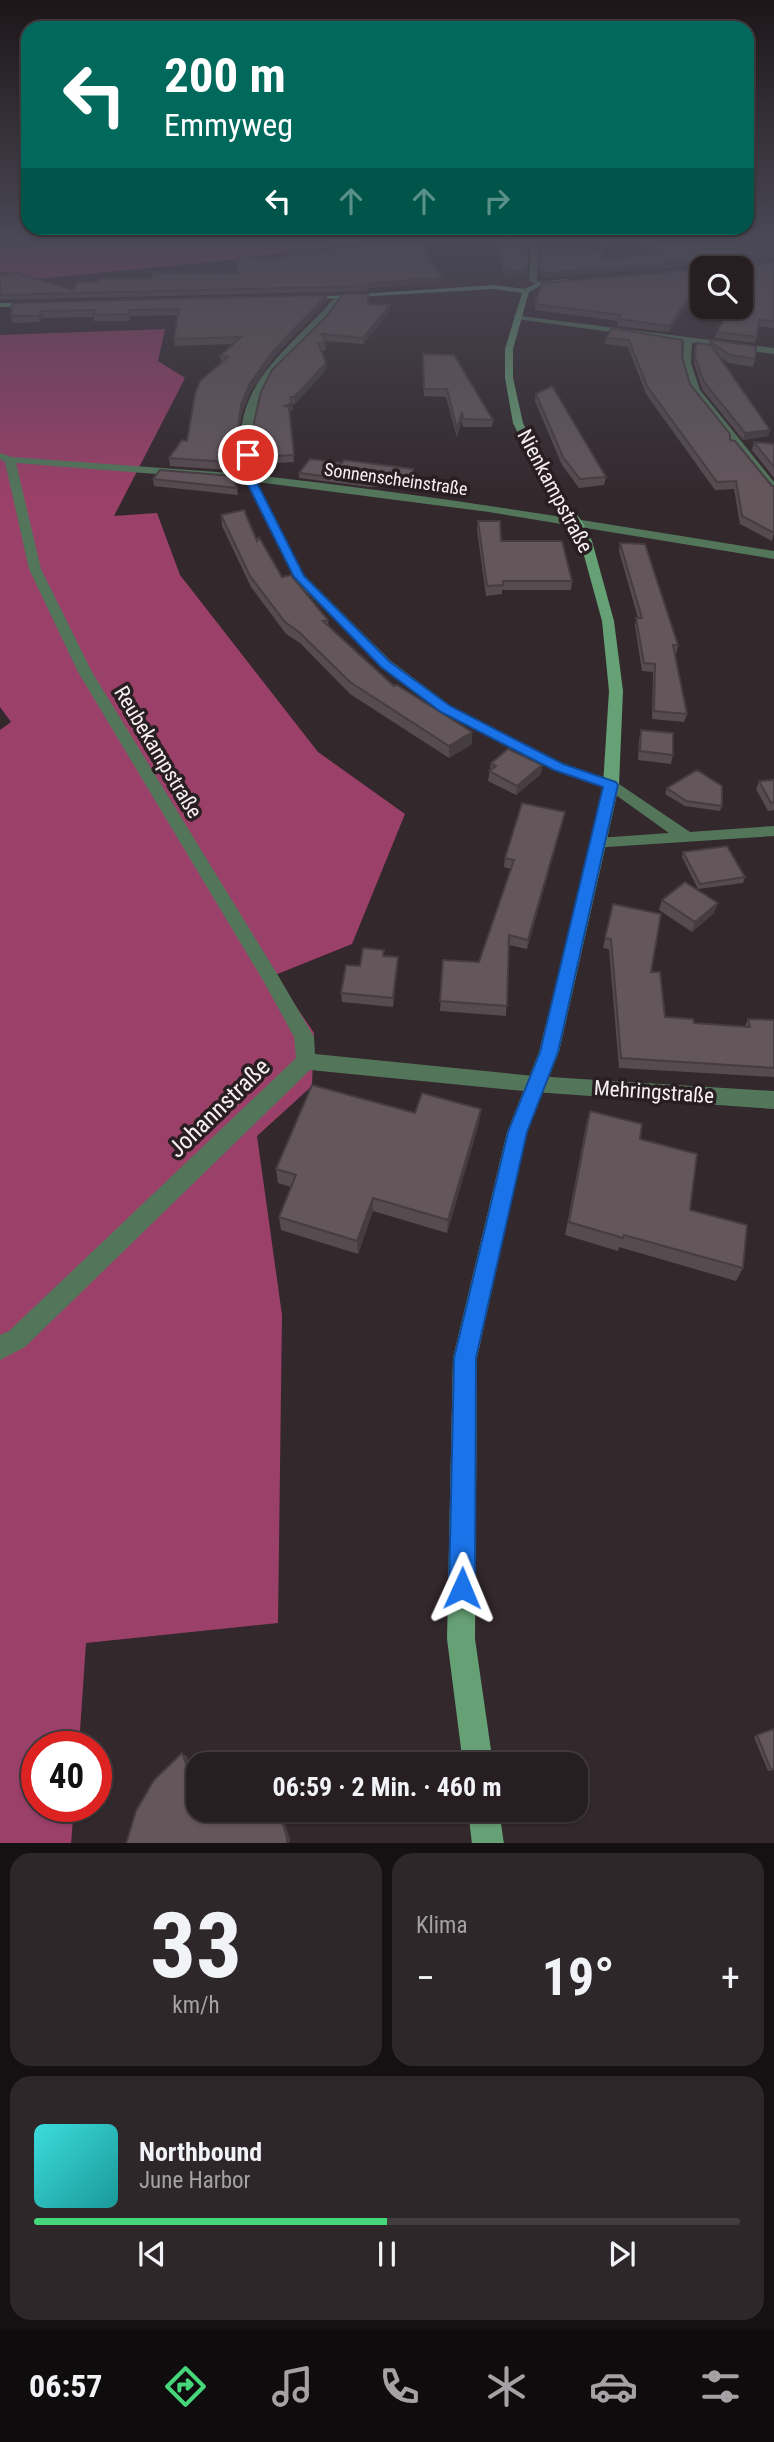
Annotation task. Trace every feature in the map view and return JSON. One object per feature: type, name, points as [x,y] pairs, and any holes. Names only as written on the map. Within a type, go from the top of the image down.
[{"type":"street","points":[[315,326],[266,374],[254,398],[246,434],[249,477],[299,577],[386,664],[446,709],[559,767],[611,785],[686,837]]},
{"type":"street","name":"Nienkampstraße","points":[[476,1752],[461,1639],[465,1358],[517,1132],[549,1052],[598,844],[611,785],[616,691],[608,621],[594,564],[577,523],[541,471],[518,423],[509,378],[509,349],[514,326]]},
{"type":"street","points":[[581,326],[774,351]]},
{"type":"street","points":[[688,341],[687,363],[696,390],[774,489]]},
{"type":"street","name":"Sonnenscheinstraße","points":[[5,458],[249,477],[577,523],[774,555]]},
{"type":"street","name":"Reubekampstraße","points":[[5,458],[36,569],[85,672],[304,1037],[306,1062]]},
{"type":"street","points":[[598,844],[774,831]]},
{"type":"street","points":[[306,1062],[534,1084]]},
{"type":"street","name":"Johannstraße","points":[[0,1348],[16,1339],[306,1062]]},
{"type":"street","name":"Mehringstraße","points":[[534,1084],[774,1100]]},
{"type":"street","points":[[485,1822],[488,1843]]},
{"type":"shaded area","points":[[165,329],[158,361],[185,378],[114,516],[157,513],[180,575],[318,752],[405,814],[352,944],[275,975],[314,1033],[312,1086],[257,1136],[282,1315],[278,1623],[86,1643],[80,1731],[21,1731],[21,1822],[73,1822],[71,1843],[0,1843],[0,730],[11,722],[0,707],[0,335]]},
{"type":"building","points":[[176,326],[297,326],[274,350],[249,385],[241,405],[238,428],[240,457],[227,458],[229,462],[169,458],[182,440],[187,441],[195,394],[200,381],[228,357],[220,356],[241,337],[174,339]]},
{"type":"building","points":[[317,326],[373,326],[363,338],[322,334],[326,344],[318,343],[326,363],[294,397],[290,397],[292,403],[285,406],[289,407],[294,455],[255,457],[253,427],[261,392],[272,370]]},
{"type":"building","points":[[720,326],[758,326],[757,337],[717,332]]},
{"type":"building","points":[[612,328],[682,340],[682,357],[690,384],[730,434],[730,440],[735,441],[774,486],[774,533],[742,516],[736,481],[717,482],[647,386],[629,340],[606,338]]},
{"type":"building","points":[[710,342],[756,346],[755,359],[730,355]]},
{"type":"building","points":[[696,343],[711,345],[770,430],[745,433],[704,382],[695,357]]},
{"type":"building","points":[[423,354],[454,355],[493,420],[463,419],[462,412],[457,429],[447,389],[424,389]]},
{"type":"building","points":[[552,386],[606,477],[580,479],[563,457],[536,394]]},
{"type":"building","points":[[754,442],[774,444],[774,467]]},
{"type":"building","points":[[310,459],[342,463],[344,460],[413,469],[413,479],[370,482],[299,473]]},
{"type":"building","points":[[160,470],[233,476],[237,488],[153,479]]},
{"type":"building","points":[[244,510],[257,541],[259,537],[282,577],[291,575],[328,620],[323,621],[394,686],[397,685],[472,732],[449,746],[350,682],[299,632],[285,622],[250,576],[221,515]]},
{"type":"building","points":[[478,521],[500,521],[501,541],[562,541],[572,581],[503,581],[503,585],[487,586]]},
{"type":"building","points":[[620,543],[645,544],[678,645],[673,645],[687,714],[654,711],[655,664],[644,663],[636,618],[642,618]]},
{"type":"building","points":[[641,730],[673,733],[673,755],[640,751]]},
{"type":"building","points":[[508,749],[542,765],[517,786],[489,771],[496,766],[491,763]]},
{"type":"building","points":[[697,770],[722,786],[722,806],[686,801],[667,788]]},
{"type":"building","points":[[774,780],[774,802],[771,803],[759,781]]},
{"type":"building","points":[[522,803],[565,812],[528,940],[509,935],[507,1006],[440,1001],[443,960],[479,962],[514,860],[505,858]]},
{"type":"building","points":[[727,846],[745,877],[700,884],[683,852]]},
{"type":"building","points":[[685,882],[718,903],[695,922],[662,900]]},
{"type":"building","points":[[613,904],[661,914],[651,972],[660,972],[665,1017],[693,1019],[694,1023],[750,1027],[748,1019],[774,1020],[774,1068],[621,1058],[611,939],[605,938]]},
{"type":"building","points":[[363,948],[384,950],[383,956],[398,957],[393,998],[341,993],[346,965],[360,966]]},
{"type":"building","points":[[312,1085],[415,1113],[422,1093],[481,1109],[448,1220],[373,1198],[357,1241],[279,1217],[296,1175],[276,1169]]},
{"type":"building","points":[[590,1111],[642,1124],[640,1139],[697,1154],[690,1210],[747,1225],[743,1268],[569,1222]]},
{"type":"building","points":[[774,1729],[774,1769],[771,1770],[757,1735]]},
{"type":"building","points":[[182,1753],[186,1764],[186,1822],[282,1822],[287,1843],[126,1843],[136,1811],[154,1780]]},
{"type":"route","points":[[248,455],[249,477],[299,577],[386,664],[446,709],[559,767],[611,785],[549,1052],[517,1132],[465,1358],[462,1588]]}]
